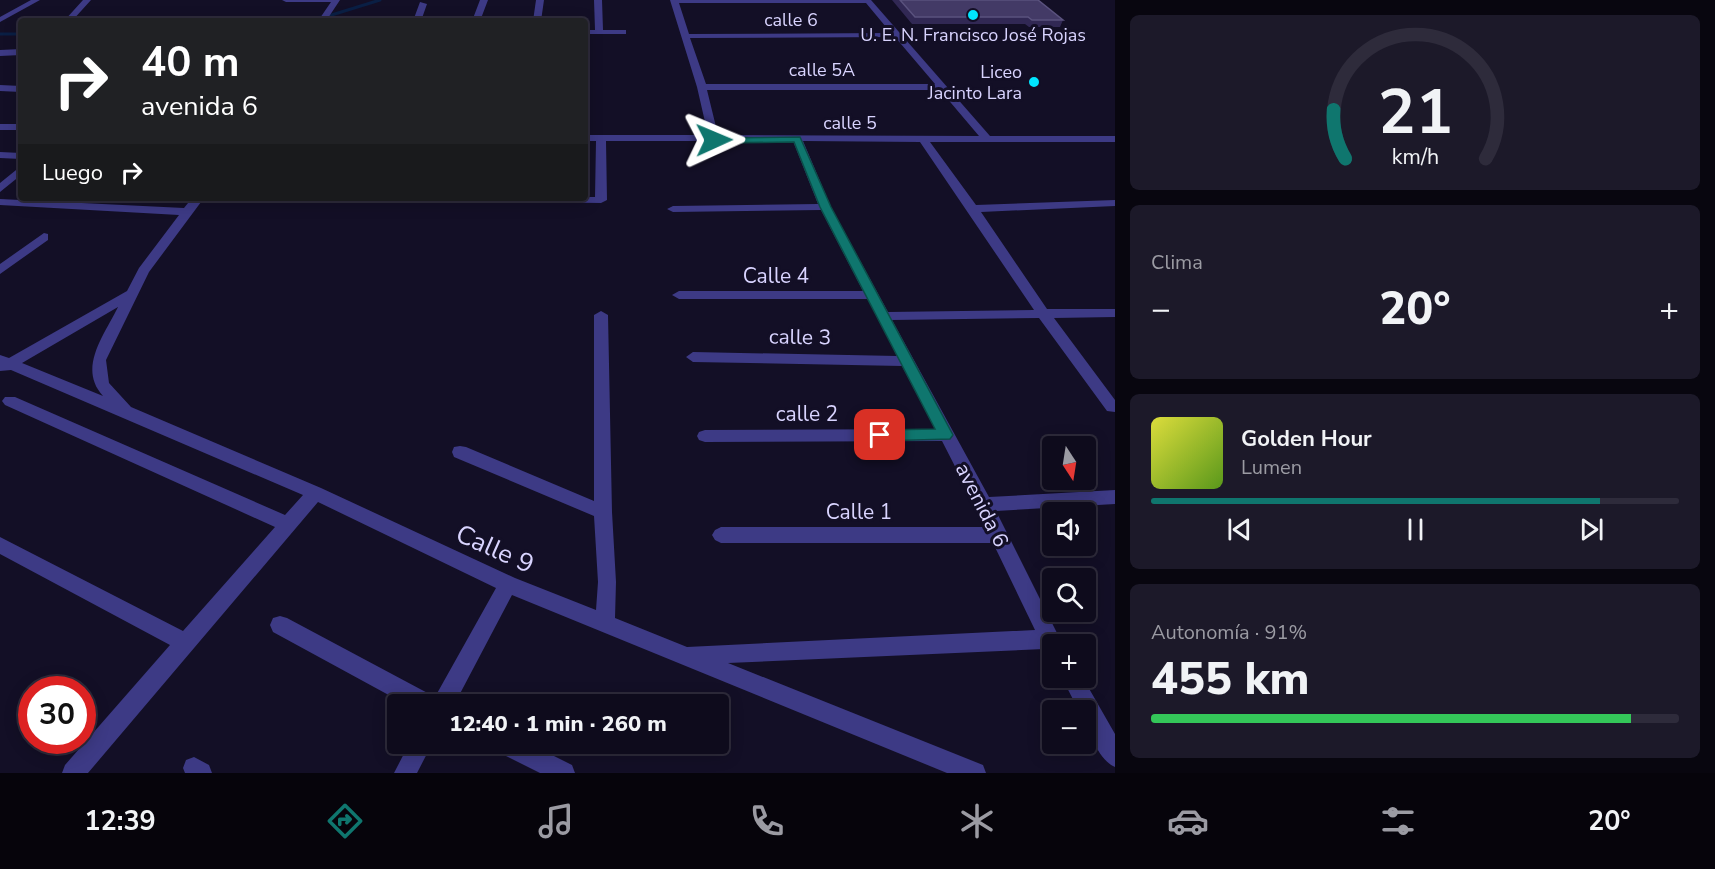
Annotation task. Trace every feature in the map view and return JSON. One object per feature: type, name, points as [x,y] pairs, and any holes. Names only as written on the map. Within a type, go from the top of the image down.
[{"type":"street","points":[[1,20],[36,0]]},
{"type":"street","points":[[71,18],[87,0]]},
{"type":"street","points":[[286,0],[335,0]]},
{"type":"street","points":[[324,18],[335,0]]},
{"type":"street","points":[[477,18],[484,0]]},
{"type":"street","points":[[537,18],[540,0]]},
{"type":"street","points":[[598,0],[599,32]]},
{"type":"street","points":[[714,140],[702,87],[674,1],[867,0],[987,140]]},
{"type":"street","points":[[418,18],[423,4]]},
{"type":"street","points":[[588,32],[623,32]]},
{"type":"street","name":"calle 6","points":[[685,36],[898,34]]},
{"type":"street","points":[[0,53],[18,52]]},
{"type":"street","name":"calle 5A","points":[[702,87],[942,87]]},
{"type":"street","points":[[0,88],[18,88]]},
{"type":"street","points":[[0,127],[18,127]]},
{"type":"street","name":"calle 5","points":[[588,138],[1115,139]]},
{"type":"street","points":[[588,200],[601,200],[601,139]]},
{"type":"street","name":"avenida 6","points":[[797,139],[825,207],[984,505],[1048,634]]},
{"type":"street","points":[[924,140],[1044,315],[1112,407]]},
{"type":"street","points":[[0,155],[18,156]]},
{"type":"street","points":[[0,189],[18,172]]},
{"type":"street","points":[[128,412],[102,385],[98,370],[99,360],[143,271],[196,201]]},
{"type":"street","points":[[0,202],[187,212]]},
{"type":"street","points":[[973,209],[1115,203]]},
{"type":"street","points":[[673,209],[825,207]]},
{"type":"street","points":[[0,270],[44,237]]},
{"type":"street","points":[[4,365],[131,294]]},
{"type":"street","name":"Calle 4","points":[[680,295],[872,296]]},
{"type":"street","points":[[883,316],[1115,313]]},
{"type":"street","points":[[601,315],[603,512],[607,582],[605,623]]},
{"type":"street","name":"calle 3","points":[[693,357],[906,361]]},
{"type":"street","name":"Calle 9","points":[[4,365],[128,412],[315,493],[508,584],[975,773]]},
{"type":"street","points":[[10,401],[288,525]]},
{"type":"street","name":"calle 2","points":[[705,436],[945,435]]},
{"type":"street","points":[[460,452],[603,512]]},
{"type":"street","points":[[73,773],[315,493]]},
{"type":"street","points":[[984,505],[1115,497]]},
{"type":"street","name":"Calle 1","points":[[721,536],[998,534]]},
{"type":"street","points":[[0,546],[186,643]]},
{"type":"street","points":[[448,694],[508,584]]},
{"type":"street","points":[[280,625],[408,694]]},
{"type":"street","points":[[685,655],[1042,642]]},
{"type":"street","points":[[1078,688],[1115,756]]},
{"type":"street","points":[[405,773],[415,754]]},
{"type":"street","points":[[526,754],[564,773]]},
{"type":"building","points":[[900,0],[1038,0],[1063,20],[1032,20],[1028,17],[915,17]]},
{"type":"waterway","points":[[309,18],[325,17],[380,0]]},
{"type":"waterway","points":[[0,34],[18,34]]},
{"type":"place","name":"U. E. N. Francisco José Rojas","points":[[973,15]]},
{"type":"place","name":"Liceo Jacinto Lara","points":[[1034,82]]},
{"type":"route","points":[[714,140],[797,139],[825,207],[945,435],[880,435]]}]
